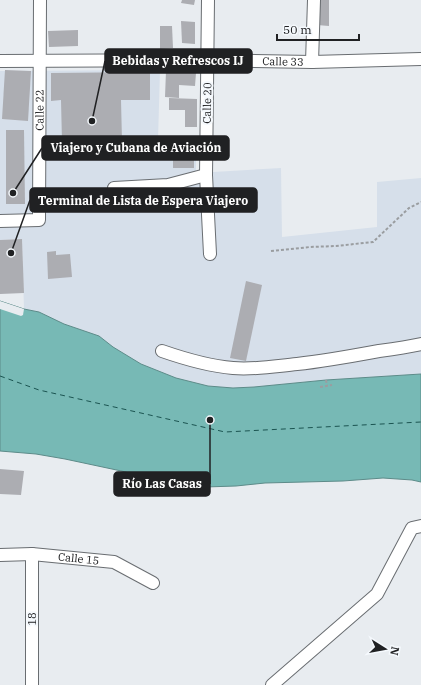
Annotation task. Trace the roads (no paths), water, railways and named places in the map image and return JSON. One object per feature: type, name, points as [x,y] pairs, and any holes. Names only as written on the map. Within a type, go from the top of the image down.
[{"type":"street","name":"Calle 22","points":[[0,221],[39,220],[40,0]]},
{"type":"street","name":"Calle 20","points":[[208,0],[206,176],[210,254]]},
{"type":"street","points":[[312,62],[314,0]]},
{"type":"street","name":"Calle 33","points":[[0,61],[208,60],[312,62],[421,59]]},
{"type":"street","points":[[114,188],[168,184],[206,176]]},
{"type":"street","points":[[162,352],[203,363],[247,369],[324,360],[421,344]]},
{"type":"street","points":[[272,685],[377,594],[412,528],[421,526]]},
{"type":"street","name":"Calle 15","points":[[0,555],[32,554],[114,562],[153,583]]},
{"type":"street","name":"18","points":[[32,554],[32,685]]},
{"type":"water","points":[[0,301],[39,312],[64,324],[99,336],[113,347],[141,364],[176,378],[208,386],[233,388],[254,387],[326,380],[421,374],[421,482],[383,478],[205,487],[184,492],[165,490],[149,486],[126,472],[36,454],[0,451]]},
{"type":"place","name":"Bebidas y Refrescos IJ","points":[[92,121]]},
{"type":"place","name":"Viajero y Cubana de Aviación","points":[[13,193]]},
{"type":"place","name":"Terminal de Lista de Espera Viajero","points":[[11,253]]},
{"type":"place","name":"Río Las Casas","points":[[210,420]]}]
